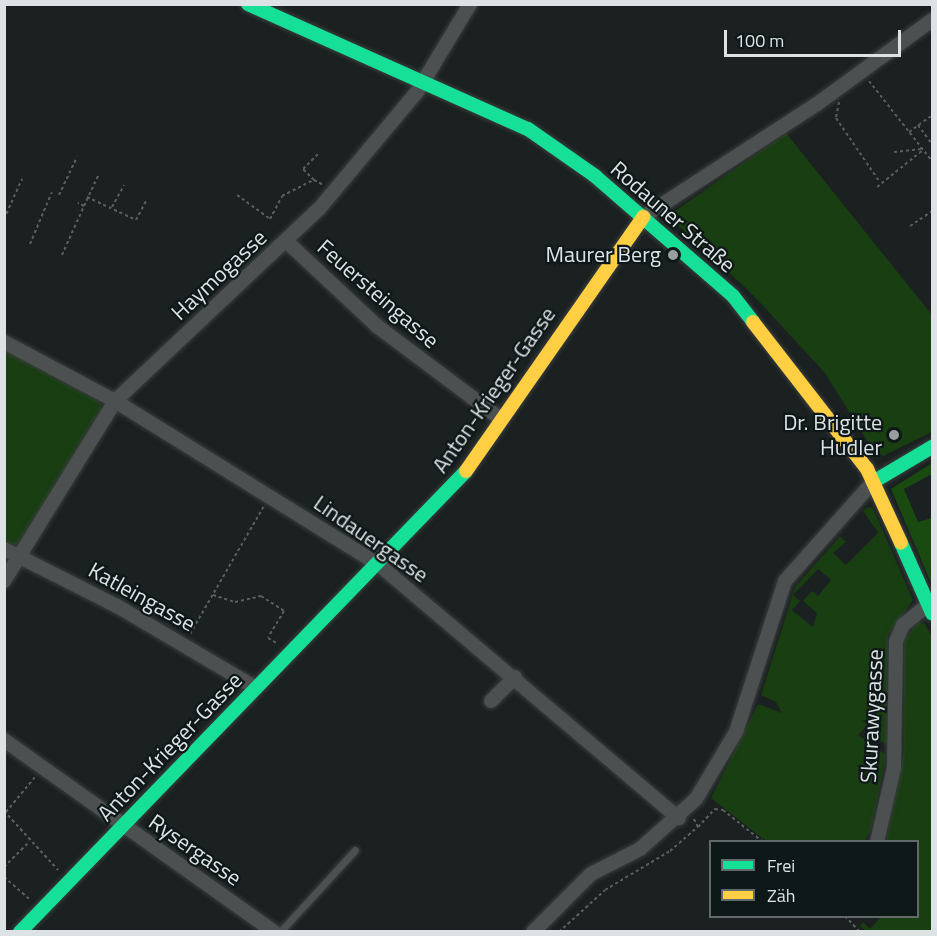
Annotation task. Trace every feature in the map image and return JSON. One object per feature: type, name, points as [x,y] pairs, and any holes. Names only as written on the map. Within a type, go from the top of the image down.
[{"type":"street","name":"Rodauner Straße","points":[[248,4],[528,129],[643,217],[733,296],[789,363],[873,482],[930,609]]},
{"type":"street","name":"Haymogasse","points":[[4,582],[115,401],[286,241],[334,192],[423,83],[470,4]]},
{"type":"street","name":"Anton-Krieger-Gasse","points":[[20,932],[463,476],[643,217],[833,92],[933,20]]},
{"type":"street","name":"Feuersteingasse","points":[[286,241],[376,326],[502,420]]},
{"type":"street","name":"Lindauergasse","points":[[4,342],[115,401],[378,564],[515,677],[679,818]]},
{"type":"street","points":[[534,932],[591,874],[640,849],[679,818],[736,732],[785,581],[873,482],[933,447]]},
{"type":"street","name":"Katleingasse","points":[[4,549],[184,644],[256,688]]},
{"type":"street","name":"Skurawygasse","points":[[877,840],[894,768],[896,641],[903,625],[930,609]]},
{"type":"street","points":[[491,701],[515,677]]},
{"type":"street","name":"Rysergasse","points":[[4,740],[274,932]]},
{"type":"lane","points":[[280,932],[355,850]]},
{"type":"path","points":[[862,71],[933,161]]},
{"type":"path","points":[[833,92],[842,106],[836,118],[879,182]]},
{"type":"path","points":[[909,132],[933,115]]},
{"type":"path","points":[[918,125],[933,144]]},
{"type":"path","points":[[877,187],[879,182],[923,149]]},
{"type":"path","points":[[894,152],[923,149]]},
{"type":"path","points":[[319,153],[303,169],[314,180],[334,192]]},
{"type":"path","points":[[58,195],[77,157]]},
{"type":"path","points":[[62,255],[99,174]]},
{"type":"path","points":[[4,219],[22,179]]},
{"type":"path","points":[[237,195],[270,219],[282,196],[288,198],[314,180]]},
{"type":"path","points":[[112,208],[124,185]]},
{"type":"path","points":[[30,244],[52,192]]},
{"type":"path","points":[[87,197],[136,220],[147,199]]},
{"type":"path","points":[[78,203],[84,206]]},
{"type":"path","points":[[910,226],[933,211]]},
{"type":"path","points":[[184,644],[270,496]]},
{"type":"path","points":[[213,595],[236,602],[261,596],[284,610],[268,638],[291,652]]},
{"type":"path","points":[[35,777],[14,804],[5,811],[29,842],[69,881]]},
{"type":"path","points":[[688,807],[698,827]]},
{"type":"path","points":[[559,932],[605,890],[657,860],[698,827],[715,809],[723,810],[760,840]]},
{"type":"path","points":[[4,867],[29,842]]},
{"type":"path","points":[[4,876],[41,910]]},
{"type":"path","points":[[847,918],[860,932]]},
{"type":"green space","points":[[786,133],[932,315],[932,432],[883,456],[871,447],[825,373],[753,295],[668,216]]},
{"type":"green space","points":[[4,349],[35,362],[100,402],[102,409],[19,544],[11,546],[4,542]]},
{"type":"green space","points":[[932,463],[932,474],[904,489],[918,522],[932,518],[932,585],[891,489]]},
{"type":"green space","points":[[867,507],[873,508],[913,600],[888,635],[887,745],[877,739],[875,717],[858,735],[886,755],[872,827],[866,840],[765,840],[711,798],[758,704],[782,713],[776,702],[761,695],[795,587],[840,536],[846,542],[833,553],[846,565],[878,532],[863,511]],"holes":[[[818,569],[831,580],[818,596],[812,591],[803,601],[817,613],[813,627],[792,610],[800,601],[793,595]]]},
{"type":"green space","points":[[917,622],[925,624],[932,637],[932,931],[866,931],[860,926],[863,922],[870,929],[880,918],[919,918],[919,840],[886,840],[904,750],[904,641]]},
{"type":"traffic: fast","points":[[248,4],[528,129],[595,176],[733,296],[753,322]]},
{"type":"traffic: fast","points":[[873,482],[932,447]]},
{"type":"traffic: fast","points":[[20,932],[466,471]]},
{"type":"traffic: fast","points":[[901,543],[932,613]]},
{"type":"traffic: slow","points":[[466,471],[643,217]]},
{"type":"traffic: slow","points":[[753,322],[867,469],[901,543]]},
{"type":"place","name":"Maurer Berg","points":[[673,255]]},
{"type":"place","name":"Dr. Brigitte Hudler","points":[[894,435]]}]
